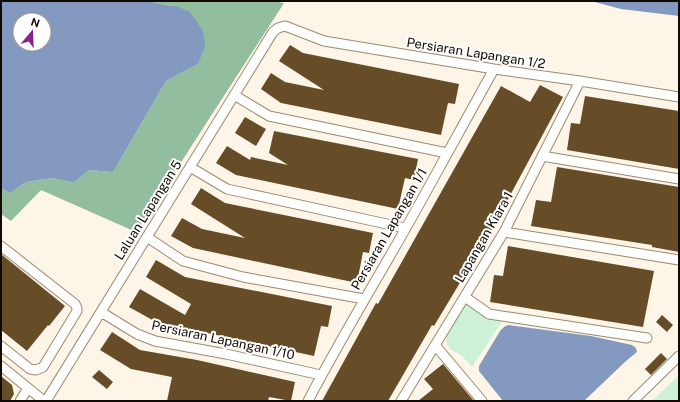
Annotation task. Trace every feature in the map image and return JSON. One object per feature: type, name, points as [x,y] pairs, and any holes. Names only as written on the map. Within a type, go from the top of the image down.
[{"type":"street","name":"Persiaran Lapangan 1/2","points":[[273,32],[278,28],[286,26],[324,41],[494,69],[679,96]]},
{"type":"street","name":"Laluan Lapangan 5","points":[[1,366],[45,401],[273,32]]},
{"type":"street","name":"Persiaran Lapangan 1/1","points":[[308,401],[494,69]]},
{"type":"street","name":"Lapangan Kiara 1","points":[[401,401],[504,232],[580,81]]},
{"type":"street","points":[[234,95],[269,116],[447,153]]},
{"type":"street","points":[[542,156],[679,179]]},
{"type":"street","points":[[190,167],[227,189],[405,228]]},
{"type":"street","points":[[504,232],[679,260]]},
{"type":"street","points":[[147,237],[183,261],[243,277],[364,299]]},
{"type":"street","points":[[1,246],[75,304],[77,308],[77,311],[43,367],[36,370],[30,369],[1,346]]},
{"type":"street","points":[[465,297],[489,314],[647,338]]},
{"type":"street","name":"Persiaran Lapangan 1/10","points":[[101,312],[137,334],[154,342],[226,354],[322,375]]},
{"type":"street","points":[[435,345],[482,401]]},
{"type":"street","points":[[633,401],[679,356]]},
{"type":"street","points":[[20,401],[28,388]]},
{"type":"green space","points":[[148,1],[273,1],[284,3],[136,232],[41,190],[11,221],[1,214],[1,188],[10,193],[26,182],[52,178],[74,181],[89,170],[113,172],[166,81],[198,64],[176,6]]},
{"type":"green space","points":[[465,303],[486,317],[503,320],[472,367],[461,355],[450,349],[446,341],[448,334]]},
{"type":"green space","points":[[679,375],[679,401],[652,401]]},
{"type":"water","points":[[1,1],[148,1],[176,6],[190,12],[203,31],[205,46],[198,64],[166,81],[113,172],[89,170],[74,182],[52,178],[26,182],[10,193],[1,188]]},
{"type":"water","points":[[591,1],[679,1],[679,16],[621,9]]},
{"type":"water","points":[[508,325],[591,336],[632,345],[636,348],[637,352],[584,401],[503,401],[479,371],[479,366],[500,331]]},
{"type":"building","points":[[290,45],[303,53],[459,84],[455,104],[448,103],[441,135],[281,103],[261,89],[271,73],[285,82],[324,90],[279,61]]},
{"type":"building","points":[[540,85],[563,97],[491,231],[434,326],[432,325],[388,401],[322,401],[376,303],[378,304],[501,86],[530,102]]},
{"type":"building","points":[[585,96],[679,111],[679,169],[567,150],[571,123],[580,124]]},
{"type":"building","points":[[245,117],[266,129],[256,146],[235,133]]},
{"type":"building","points":[[274,131],[418,159],[414,180],[405,178],[398,209],[236,175],[216,163],[227,146],[250,160],[251,157],[288,165],[269,153]]},
{"type":"building","points":[[557,167],[679,187],[679,252],[652,247],[652,245],[531,226],[536,200],[551,202]]},
{"type":"building","points":[[201,188],[225,203],[373,233],[369,253],[363,252],[357,283],[193,248],[171,236],[182,218],[202,229],[245,238],[191,204]]},
{"type":"building","points":[[508,246],[654,271],[643,327],[490,302],[494,275],[503,276]]},
{"type":"building","points":[[1,254],[65,306],[27,351],[1,330]]},
{"type":"building","points":[[156,260],[185,277],[332,306],[328,327],[321,326],[314,356],[156,322],[129,307],[140,289],[185,315],[191,304],[146,277]]},
{"type":"building","points":[[662,315],[673,325],[667,332],[656,322]]},
{"type":"building","points":[[112,332],[140,350],[197,360],[295,382],[291,401],[269,397],[268,401],[167,401],[172,377],[131,369],[100,350]]},
{"type":"building","points":[[661,353],[667,359],[651,375],[645,369]]},
{"type":"building","points":[[443,364],[474,401],[418,401],[433,389],[424,379]]},
{"type":"building","points":[[99,370],[113,382],[107,389],[92,377]]},
{"type":"building","points":[[1,376],[12,385],[14,394],[10,401],[1,401]]}]
